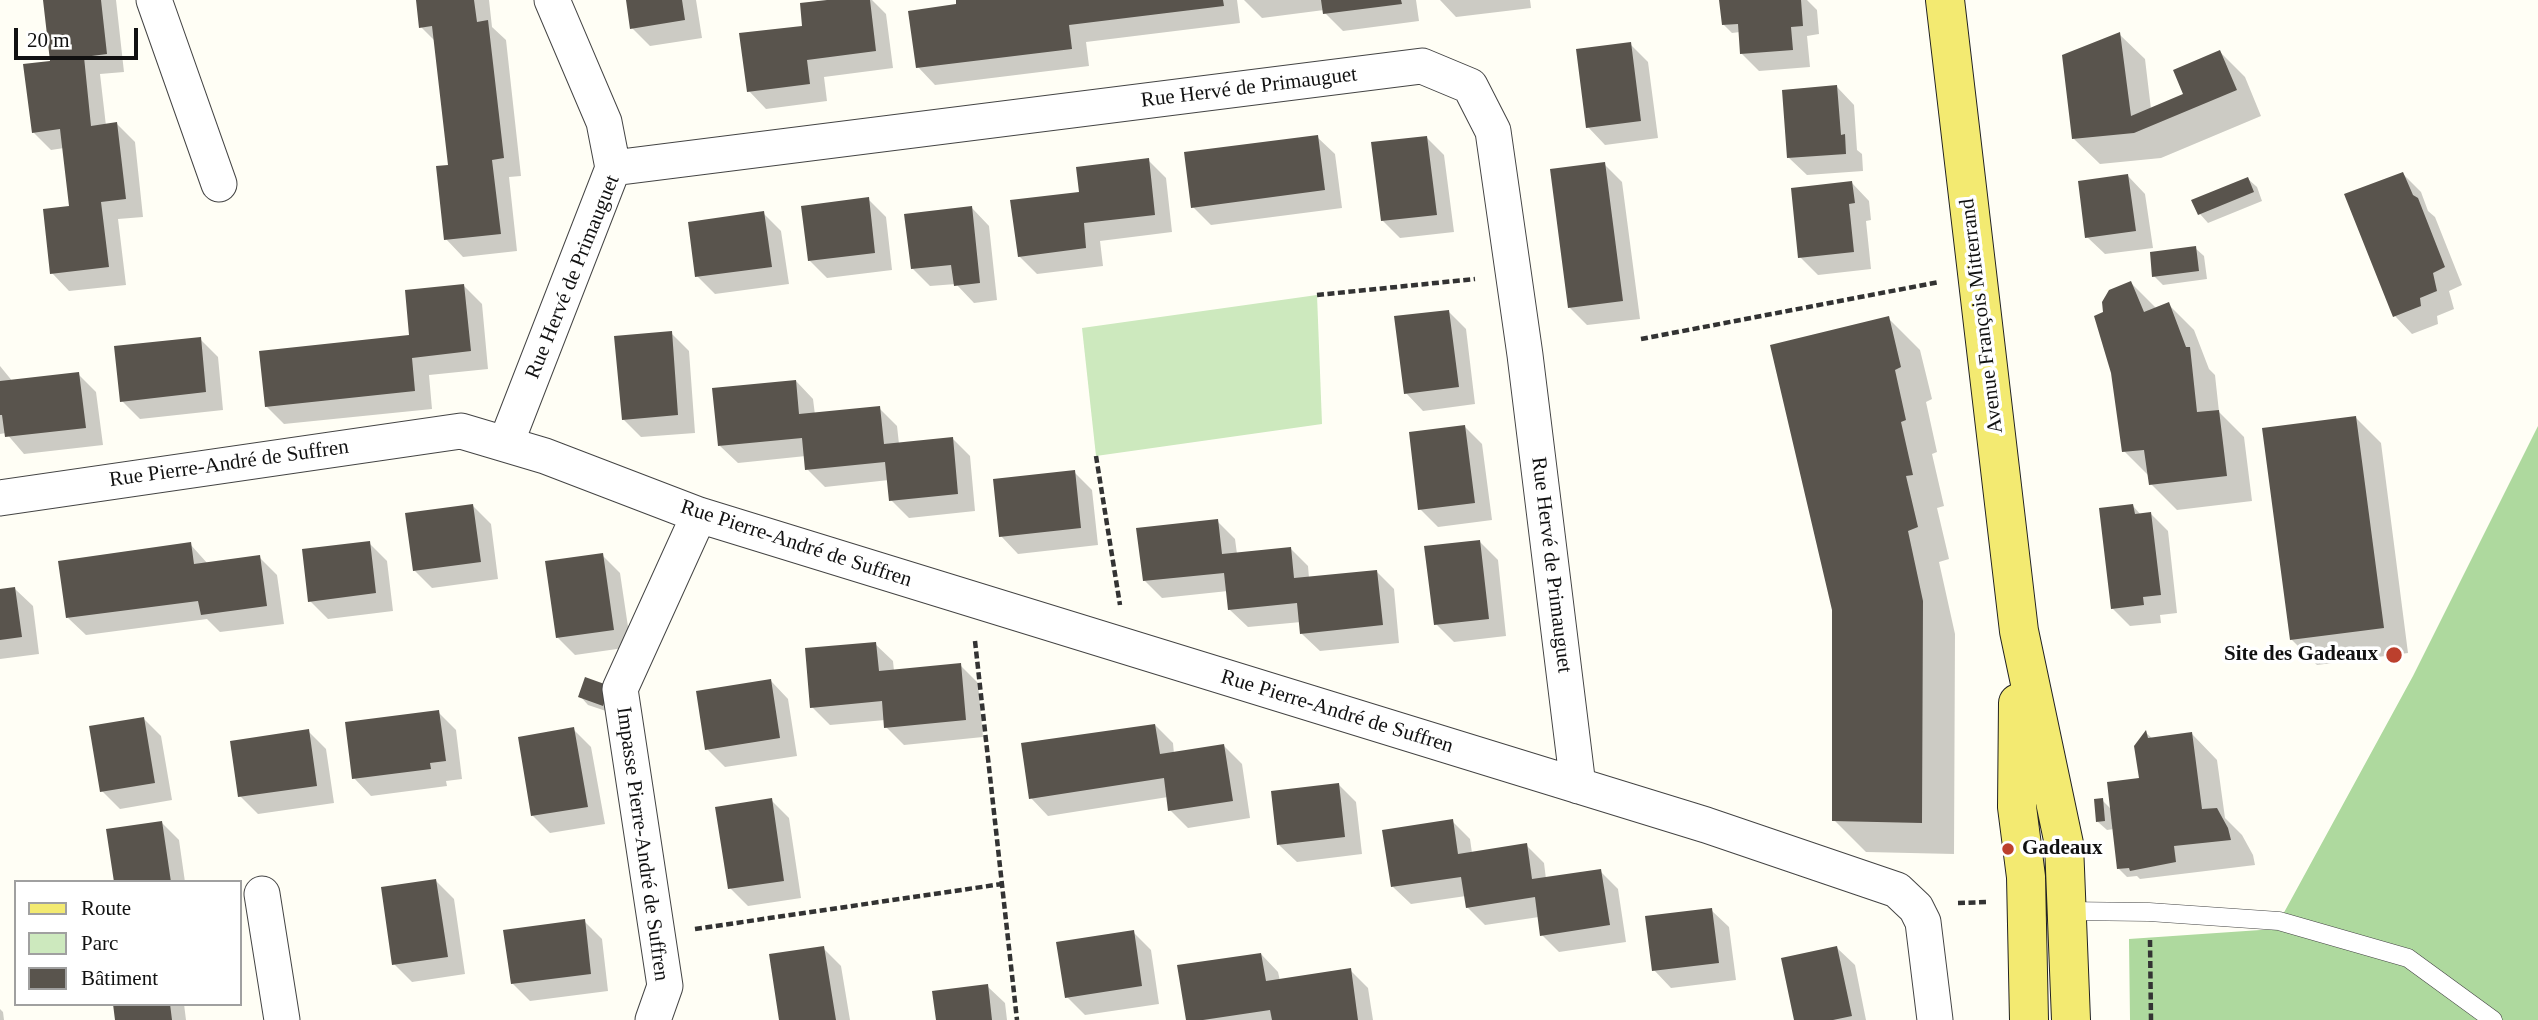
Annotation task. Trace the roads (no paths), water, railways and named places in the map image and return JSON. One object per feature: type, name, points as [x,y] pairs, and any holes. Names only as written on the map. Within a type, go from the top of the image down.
[{"type":"main road","name":"Avenue François Mitterrand","points":[[1945,0],[2019,631],[2064,844],[2071,1020]]},
{"type":"main road","name":"Avenue François Mitterrand","points":[[2019,631],[2017,807],[2026,877],[2029,1020]]},
{"type":"street","points":[[154,0],[219,184]]},
{"type":"street","points":[[552,0],[604,122],[613,168]]},
{"type":"street","name":"Rue Hervé de Primauguet","points":[[506,443],[613,168],[1422,66],[1470,86],[1493,131],[1578,786]]},
{"type":"street","name":"Rue Pierre-André de Suffren","points":[[0,498],[461,430],[506,443],[699,515],[1706,824],[1897,890],[1916,908],[1923,922],[1936,1020]]},
{"type":"street","name":"Impasse Pierre-André de Suffren","points":[[653,1020],[665,986],[620,689],[699,515]]},
{"type":"street","points":[[262,894],[282,1020]]},
{"type":"lane","points":[[2067,911],[2149,912],[2279,921],[2408,958],[2493,1020]]},
{"type":"place","name":"Site des Gadeaux","points":[[2394,655]]},
{"type":"place","name":"Gadeaux","points":[[2008,849]]}]
